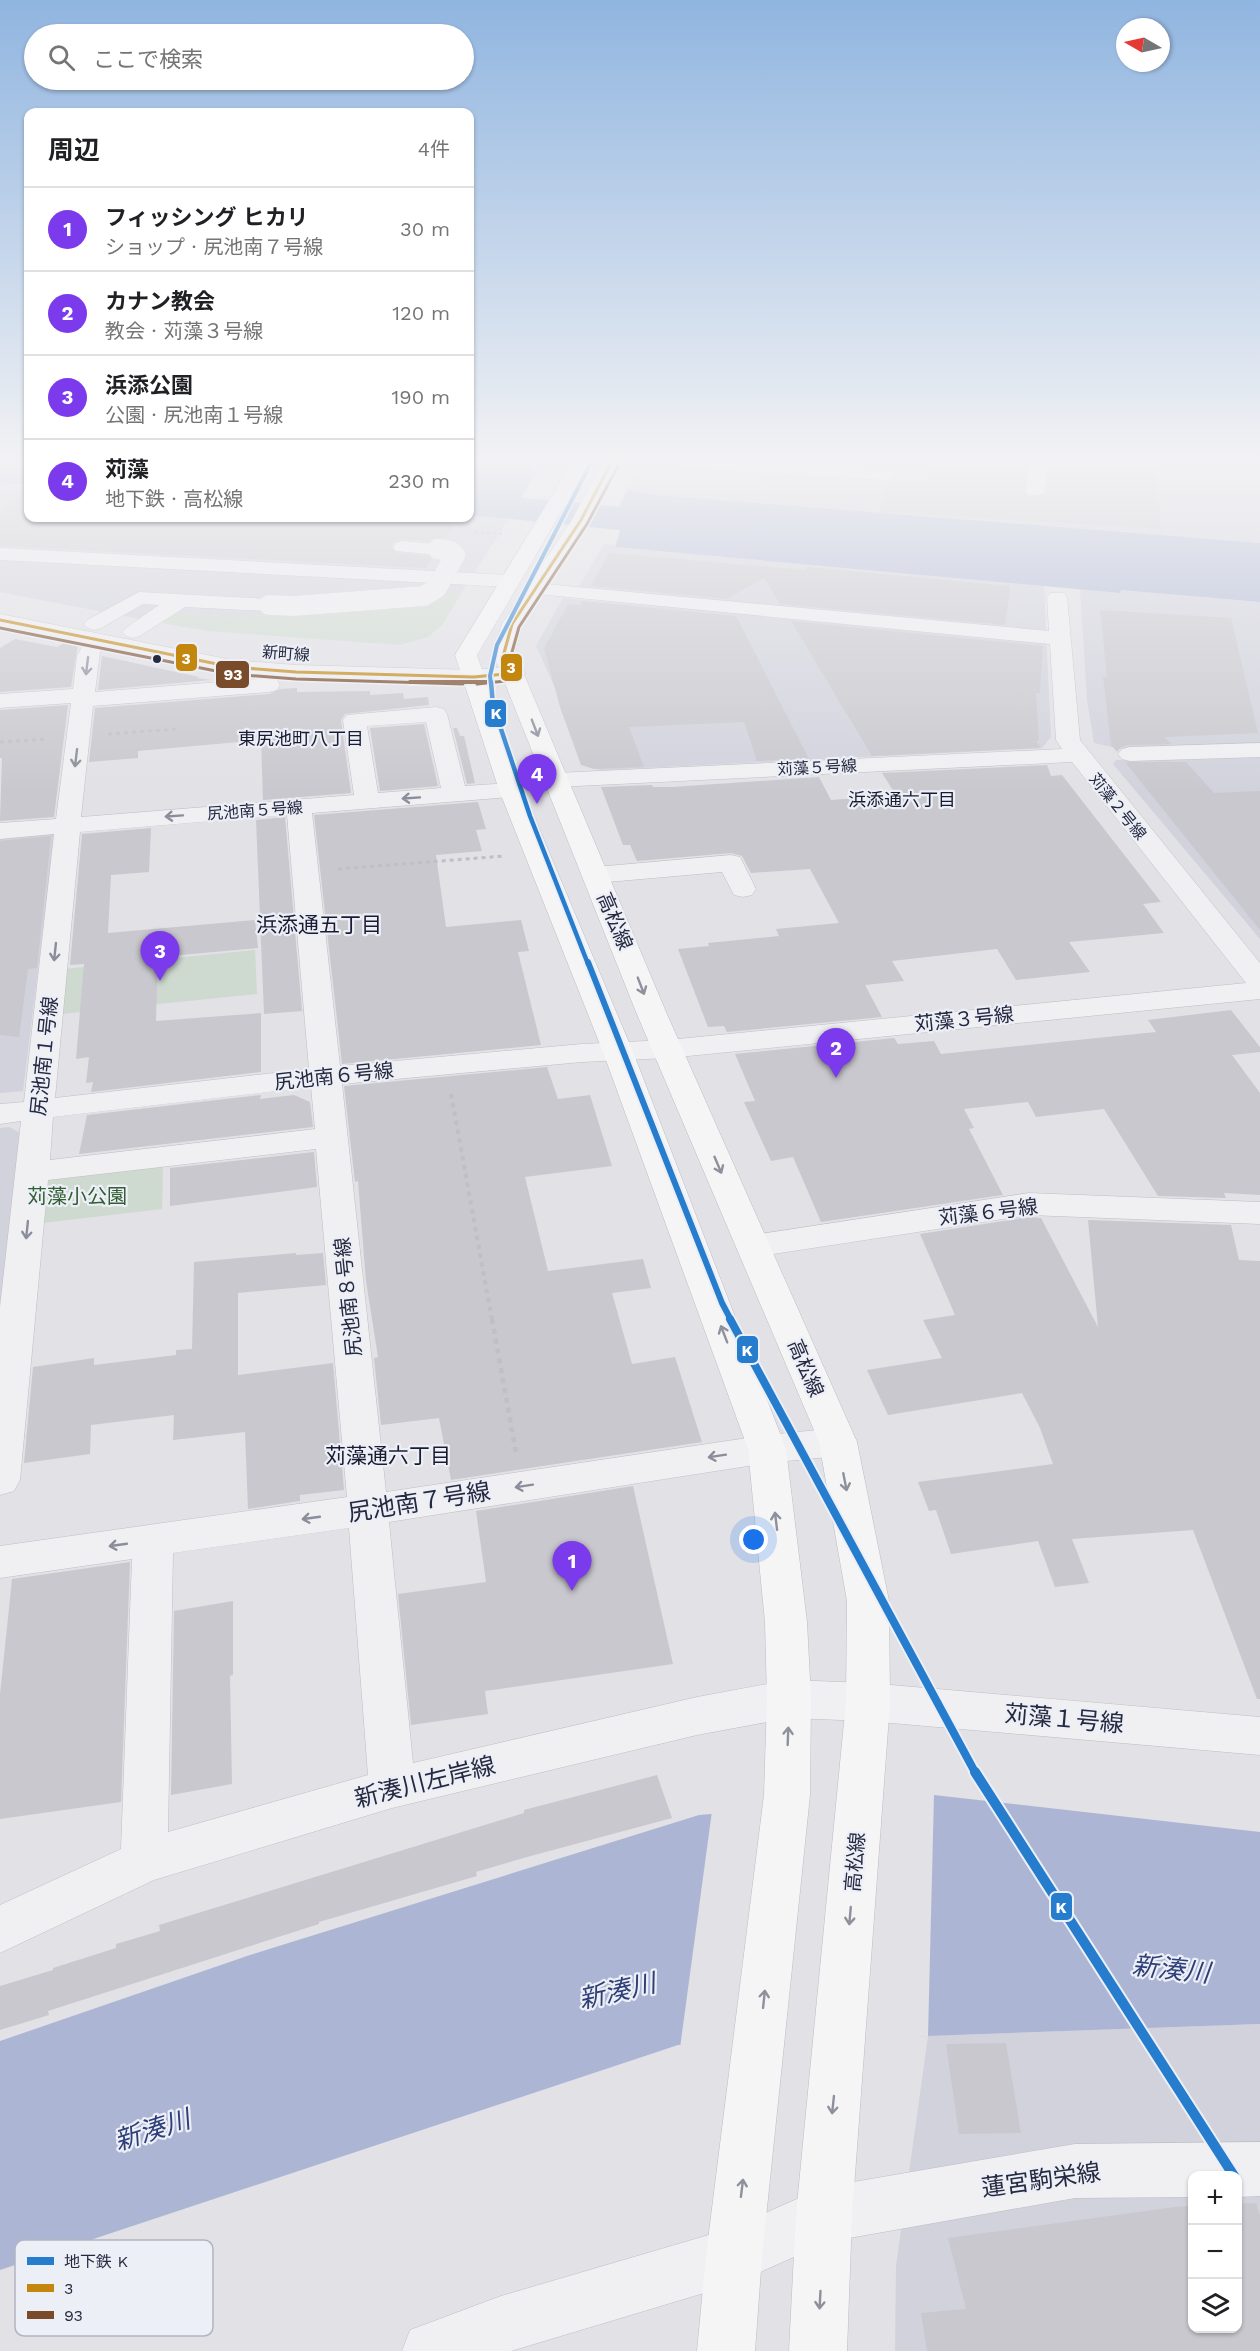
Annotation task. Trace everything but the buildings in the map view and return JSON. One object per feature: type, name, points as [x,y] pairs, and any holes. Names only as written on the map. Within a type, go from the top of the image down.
[{"type":"main road","points":[[514,573],[470,666],[511,790],[618,1052],[767,1449],[785,1599],[789,1699],[786,1795],[734,2256],[726,2351]]},
{"type":"main road","points":[[509,663],[512,624],[545,573]]},
{"type":"main road","name":"高松線","points":[[509,663],[668,1049],[838,1442],[868,1601],[867,1702],[824,2215],[818,2351]]},
{"type":"street","points":[[366,573],[509,580]]},
{"type":"street","points":[[100,633],[139,598],[294,606],[424,596],[437,588],[446,573]]},
{"type":"street","points":[[534,589],[1059,638]]},
{"type":"street","name":"苅藻２号線","points":[[1058,597],[1059,638],[1068,740],[1260,982]]},
{"type":"street","points":[[133,632],[181,600]]},
{"type":"street","name":"新町線","points":[[0,606],[232,667],[296,672],[509,663]]},
{"type":"street","name":"新町線","points":[[0,620],[36,627],[100,633],[133,632],[218,648],[470,666]]},
{"type":"street","points":[[0,638],[36,627]]},
{"type":"street","name":"尻池南１号線","points":[[0,1480],[78,736],[90,649],[100,633]]},
{"type":"street","points":[[0,701],[262,686],[278,684],[296,672]]},
{"type":"street","points":[[367,801],[356,720],[436,714],[455,795]]},
{"type":"street","points":[[1130,754],[1260,750]]},
{"type":"street","name":"苅藻５号線","points":[[556,780],[1078,755]]},
{"type":"street","name":"尻池南５号線","points":[[0,831],[511,790]]},
{"type":"street","name":"尻池南８号線","points":[[299,806],[327,1076],[392,1788]]},
{"type":"street","points":[[596,875],[731,863],[743,889]]},
{"type":"street","name":"苅藻３号線","points":[[668,1049],[1260,990]]},
{"type":"street","name":"尻池南６号線","points":[[0,1114],[327,1076],[582,1053],[668,1049]]},
{"type":"street","points":[[33,1172],[332,1137]]},
{"type":"street","name":"苅藻６号線","points":[[753,1246],[1029,1204],[1260,1213]]},
{"type":"street","name":"尻池南７号線","points":[[0,1562],[368,1510],[767,1449],[838,1442]]},
{"type":"street","points":[[144,1861],[153,1540]]},
{"type":"street","name":"新湊川左岸線","points":[[0,1930],[144,1861],[392,1788],[697,1716],[789,1699],[867,1702]]},
{"type":"street","name":"苅藻１号線","points":[[867,1702],[1260,1736]]},
{"type":"street","name":"蓮宮駒栄線","points":[[431,2351],[501,2325],[734,2256],[824,2215],[1075,2171],[1260,2169]]},
{"type":"path","points":[[0,742],[177,729]]},
{"type":"path","points":[[305,872],[504,856]]},
{"type":"path","points":[[446,1065],[522,1486]]},
{"type":"shaded area","points":[[0,573],[474,573],[465,587],[430,605],[235,617],[168,612],[155,622],[0,592]]},
{"type":"shaded area","points":[[587,573],[898,573],[1044,586],[1051,737],[1042,748],[602,770],[591,768],[536,646],[563,598],[780,617],[578,588]]},
{"type":"shaded area","points":[[1080,589],[1119,593],[1121,590],[1260,602],[1260,939],[1113,764],[1116,760],[1131,760],[1125,750],[1094,743],[1087,700]]},
{"type":"shaded area","points":[[55,832],[23,1091],[0,1093],[0,835]]},
{"type":"shaded area","points":[[9,1127],[22,1134],[0,1314],[0,1128]]},
{"type":"shaded area","points":[[1260,2024],[1260,2351],[895,2351],[896,2266],[928,2036]]},
{"type":"green space","points":[[465,587],[443,624],[428,637],[399,645],[207,631],[155,622],[168,612],[235,617],[430,605]]},
{"type":"green space","points":[[255,950],[257,994],[61,1014],[65,969]]},
{"type":"green space","name":"苅藻小公園","points":[[163,1163],[162,1209],[42,1223],[47,1176]]},
{"type":"water","points":[[897,573],[1260,573],[1260,602],[1121,590],[1120,593]]},
{"type":"water","name":"新湊川","points":[[934,1795],[1260,1832],[1260,2024],[678,2045],[90,2240],[15,2240],[15,2265],[0,2270],[0,2041],[250,1955],[699,1815]]},
{"type":"pier","points":[[898,1795],[934,1795],[928,2036],[890,2040],[680,2048],[712,1811]]},
{"type":"metro line","name":"K","points":[[534,573],[497,645],[490,676],[493,705],[530,816],[722,1303],[978,1777],[1231,2171]]},
{"type":"transit line","name":"3","points":[[0,620],[232,667],[296,672],[474,677],[514,673],[504,653],[512,624],[546,573]]},
{"type":"transit line","name":"93","points":[[0,628],[231,674],[296,679],[474,684],[516,680],[520,677],[521,671],[512,652],[519,627],[555,573]]},
{"type":"place","name":"苅藻","points":[[537,804]]},
{"type":"place","name":"浜添公園","points":[[160,981]]},
{"type":"place","name":"カナン教会","points":[[836,1078]]},
{"type":"place","name":"フィッシング ヒカリ","points":[[572,1591]]},
{"type":"district","name":"東尻池町八丁目","points":[[301,739]]},
{"type":"district","name":"浜添通六丁目","points":[[902,800]]},
{"type":"district","name":"浜添通五丁目","points":[[319,925]]},
{"type":"district","name":"苅藻通六丁目","points":[[388,1456]]}]
